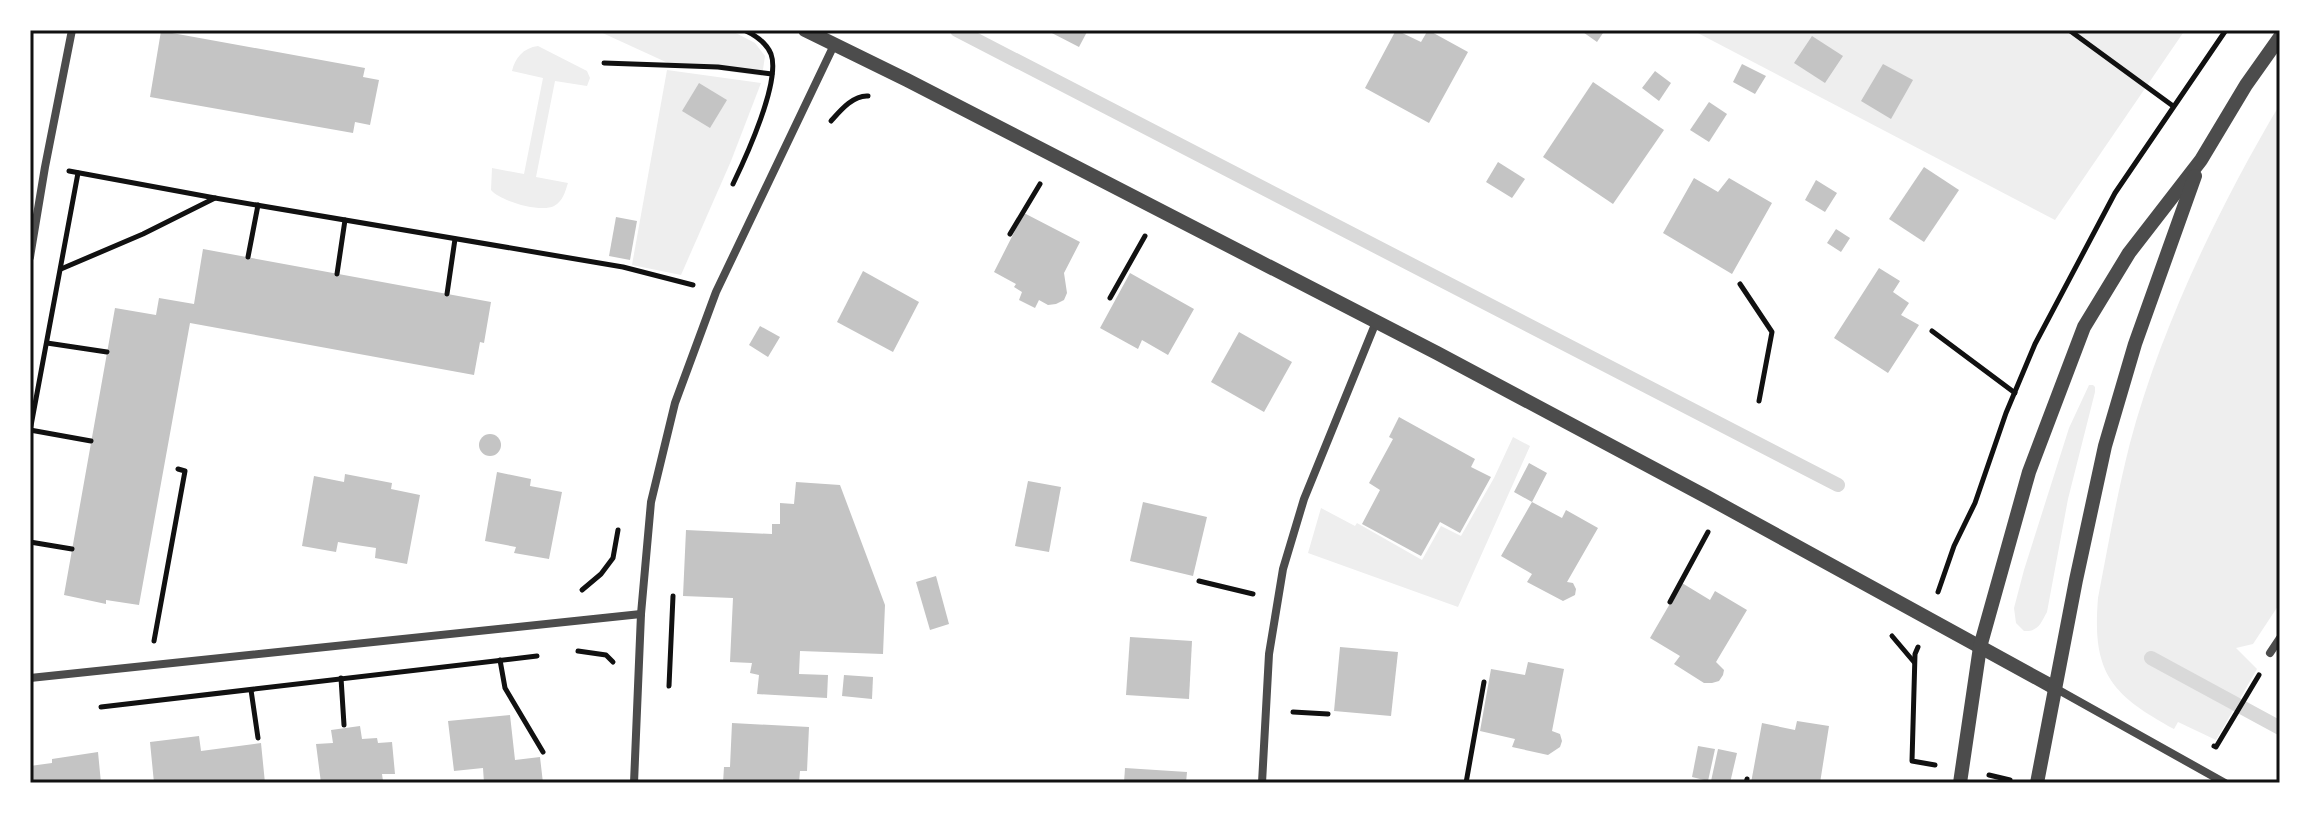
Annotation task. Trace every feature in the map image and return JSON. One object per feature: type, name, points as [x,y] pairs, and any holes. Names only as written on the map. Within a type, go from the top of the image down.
[{"type":"street","points":[[30,257],[72,30]]},
{"type":"street","points":[[805,30],[1376,322],[1655,469],[2225,783]]},
{"type":"street","points":[[1960,783],[1980,647],[2029,472],[2084,327],[2129,253],[2201,160],[2246,85],[2280,37]]},
{"type":"street","points":[[634,783],[641,614],[653,490],[675,403],[716,292],[834,45]]},
{"type":"street","points":[[2037,783],[2105,446],[2135,344],[2201,160]]},
{"type":"street","points":[[1262,783],[1269,654],[1283,569],[1304,499],[1376,322]]},
{"type":"street","points":[[30,678],[641,614]]},
{"type":"street","points":[[2270,653],[2280,638]]},
{"type":"path","points":[[732,186],[758,131],[774,68],[770,52],[758,37],[744,30]]},
{"type":"path","points":[[2069,30],[2173,106]]},
{"type":"path","points":[[604,63],[718,67],[772,74]]},
{"type":"path","points":[[825,131],[832,119],[848,104],[861,96],[874,97]]},
{"type":"path","points":[[45,167],[623,267],[716,292]]},
{"type":"path","points":[[78,173],[30,430],[91,441]]},
{"type":"path","points":[[1028,177],[1053,190]]},
{"type":"path","points":[[1010,234],[1040,184]]},
{"type":"path","points":[[60,270],[215,198]]},
{"type":"path","points":[[248,257],[258,205]]},
{"type":"path","points":[[337,274],[345,220]]},
{"type":"path","points":[[1132,230],[1153,241]]},
{"type":"path","points":[[1110,298],[1145,236]]},
{"type":"path","points":[[447,294],[455,239]]},
{"type":"path","points":[[683,298],[688,283]]},
{"type":"path","points":[[1740,284],[1772,332],[1759,401]]},
{"type":"path","points":[[1932,331],[2015,393]]},
{"type":"path","points":[[47,343],[107,352]]},
{"type":"path","points":[[153,646],[185,471],[178,469]]},
{"type":"path","points":[[572,596],[588,587],[613,558],[620,518]]},
{"type":"path","points":[[1670,602],[1708,532]]},
{"type":"path","points":[[30,542],[72,549]]},
{"type":"path","points":[[1199,581],[1263,596]]},
{"type":"path","points":[[668,694],[674,590]]},
{"type":"path","points":[[568,652],[606,655],[616,665]]},
{"type":"path","points":[[1915,654],[1912,761],[1935,765]]},
{"type":"path","points":[[101,707],[542,655]]},
{"type":"path","points":[[500,660],[505,688],[543,752]]},
{"type":"path","points":[[2216,747],[2262,670]]},
{"type":"path","points":[[341,678],[344,725]]},
{"type":"path","points":[[1466,783],[1484,682]]},
{"type":"path","points":[[251,690],[258,738]]},
{"type":"path","points":[[1985,775],[2015,781]]},
{"type":"shaded area","points":[[596,30],[730,30],[755,43],[765,56],[762,76],[668,63]]},
{"type":"shaded area","points":[[1692,30],[2185,30],[2055,220]]},
{"type":"shaded area","points":[[538,46],[587,71],[590,78],[587,86],[555,81],[536,177],[568,183],[560,202],[548,208],[521,205],[491,190],[492,168],[524,174],[543,78],[512,71],[520,54]]},
{"type":"shaded area","points":[[667,70],[761,83],[681,275],[632,265]]},
{"type":"shaded area","points":[[2280,104],[2280,603],[2253,644],[2236,648],[2257,669],[2216,740],[2178,722],[2174,729],[2120,692],[2110,678],[2098,645],[2098,598],[2130,443],[2158,356],[2214,226]]},
{"type":"shaded area","points":[[2089,385],[2095,387],[2095,392],[2068,499],[2047,612],[2036,628],[2024,631],[2016,623],[2014,608],[2024,570],[2069,428]]},
{"type":"shaded area","points":[[1513,437],[1530,446],[1458,607],[1308,553],[1321,508],[1355,526],[1357,523],[1422,560],[1441,526],[1461,536]]},
{"type":"building","points":[[1046,30],[1088,30],[1079,47]]},
{"type":"building","points":[[1396,30],[1421,42],[1428,30],[1468,52],[1429,123],[1365,88]]},
{"type":"building","points":[[1580,30],[1605,30],[1597,42]]},
{"type":"building","points":[[161,31],[365,68],[363,77],[379,80],[370,125],[355,122],[353,133],[150,97]]},
{"type":"building","points":[[1812,36],[1843,56],[1825,83],[1794,63]]},
{"type":"building","points":[[1742,64],[1766,76],[1755,94],[1733,82]]},
{"type":"building","points":[[1883,64],[1913,80],[1891,119],[1861,101]]},
{"type":"building","points":[[1655,71],[1671,83],[1659,101],[1642,88]]},
{"type":"building","points":[[1593,82],[1664,130],[1613,204],[1543,157]]},
{"type":"building","points":[[699,83],[727,100],[710,128],[682,111]]},
{"type":"building","points":[[1709,102],[1727,114],[1709,142],[1690,130]]},
{"type":"building","points":[[1498,162],[1525,179],[1512,198],[1486,182]]},
{"type":"building","points":[[1924,167],[1959,190],[1924,242],[1889,219]]},
{"type":"building","points":[[1694,178],[1718,192],[1729,178],[1772,203],[1732,274],[1663,233]]},
{"type":"building","points":[[1816,180],[1837,193],[1825,212],[1805,200]]},
{"type":"building","points":[[1024,213],[1080,242],[1064,273],[1067,293],[1064,300],[1056,304],[1048,305],[1039,300],[1035,308],[1019,300],[1022,292],[1014,287],[1016,284],[994,272]]},
{"type":"building","points":[[616,217],[637,221],[630,260],[609,256]]},
{"type":"building","points":[[1836,229],[1850,238],[1841,252],[1827,243]]},
{"type":"building","points":[[203,249],[491,302],[484,343],[480,342],[474,375],[190,323],[139,605],[106,600],[106,604],[64,595],[115,308],[156,315],[159,298],[194,304]]},
{"type":"building","points":[[1879,268],[1900,281],[1893,292],[1909,303],[1901,315],[1919,325],[1888,373],[1834,338]]},
{"type":"building","points":[[863,271],[919,302],[893,352],[837,322]]},
{"type":"building","points":[[1130,273],[1194,309],[1168,355],[1142,340],[1138,349],[1100,328]]},
{"type":"building","points":[[760,326],[780,337],[768,357],[749,345]]},
{"type":"building","points":[[1239,332],[1292,362],[1264,412],[1211,382]]},
{"type":"building","points":[[1399,417],[1475,459],[1471,467],[1491,477],[1460,533],[1440,522],[1421,556],[1362,524],[1380,490],[1369,483],[1393,439],[1389,437]]},
{"type":"building","points":[[490,434],[498,437],[501,445],[498,453],[490,456],[482,453],[479,445],[482,437]]},
{"type":"building","points":[[1529,463],[1547,473],[1532,502],[1514,492]]},
{"type":"building","points":[[497,472],[531,479],[530,486],[562,492],[549,559],[514,553],[516,547],[485,541]]},
{"type":"building","points":[[345,474],[392,483],[391,489],[420,495],[407,564],[375,558],[376,548],[338,542],[336,552],[302,546],[314,476],[344,482]]},
{"type":"building","points":[[1028,481],[1061,487],[1049,552],[1015,546]]},
{"type":"building","points":[[796,482],[840,485],[885,605],[883,654],[800,651],[799,674],[828,675],[827,698],[757,694],[759,675],[750,673],[752,663],[730,662],[733,598],[683,596],[686,530],[772,534],[772,524],[780,524],[780,503],[794,504]]},
{"type":"building","points":[[1143,502],[1207,517],[1193,576],[1130,561]]},
{"type":"building","points":[[1532,502],[1562,518],[1566,510],[1598,528],[1567,582],[1573,583],[1575,595],[1563,601],[1527,582],[1532,574],[1501,556]]},
{"type":"building","points":[[936,576],[949,624],[930,630],[916,582]]},
{"type":"building","points":[[1682,583],[1710,600],[1715,591],[1747,610],[1716,662],[1724,670],[1719,681],[1704,683],[1674,664],[1680,656],[1650,638]]},
{"type":"building","points":[[1130,637],[1192,641],[1189,699],[1126,695]]},
{"type":"building","points":[[1340,647],[1398,652],[1391,716],[1334,711]]},
{"type":"building","points":[[1528,662],[1564,669],[1552,731],[1560,734],[1562,741],[1560,747],[1548,755],[1512,747],[1515,739],[1480,731],[1491,669],[1525,675]]},
{"type":"building","points":[[844,675],[873,677],[872,699],[842,696]]},
{"type":"building","points":[[510,715],[515,760],[540,757],[543,783],[484,783],[483,768],[454,771],[448,721]]},
{"type":"building","points":[[1797,721],[1829,726],[1820,783],[1751,783],[1762,723],[1795,730]]},
{"type":"building","points":[[732,723],[809,727],[807,771],[800,771],[799,783],[723,783],[724,767],[730,767]]},
{"type":"building","points":[[360,726],[362,739],[377,738],[378,743],[392,742],[395,774],[382,774],[383,781],[321,783],[316,744],[333,743],[331,730]]},
{"type":"building","points":[[199,736],[201,751],[261,743],[265,783],[154,783],[150,742]]},
{"type":"building","points":[[1698,746],[1715,749],[1708,781],[1692,777]]},
{"type":"building","points":[[1718,749],[1737,753],[1730,783],[1711,781]]},
{"type":"building","points":[[98,752],[101,783],[30,783],[30,766],[52,763],[52,759]]},
{"type":"building","points":[[1125,768],[1187,772],[1186,783],[1124,783]]},
{"type":"waterway","points":[[957,30],[1838,485]]},
{"type":"waterway","points":[[2151,658],[2280,728]]}]
